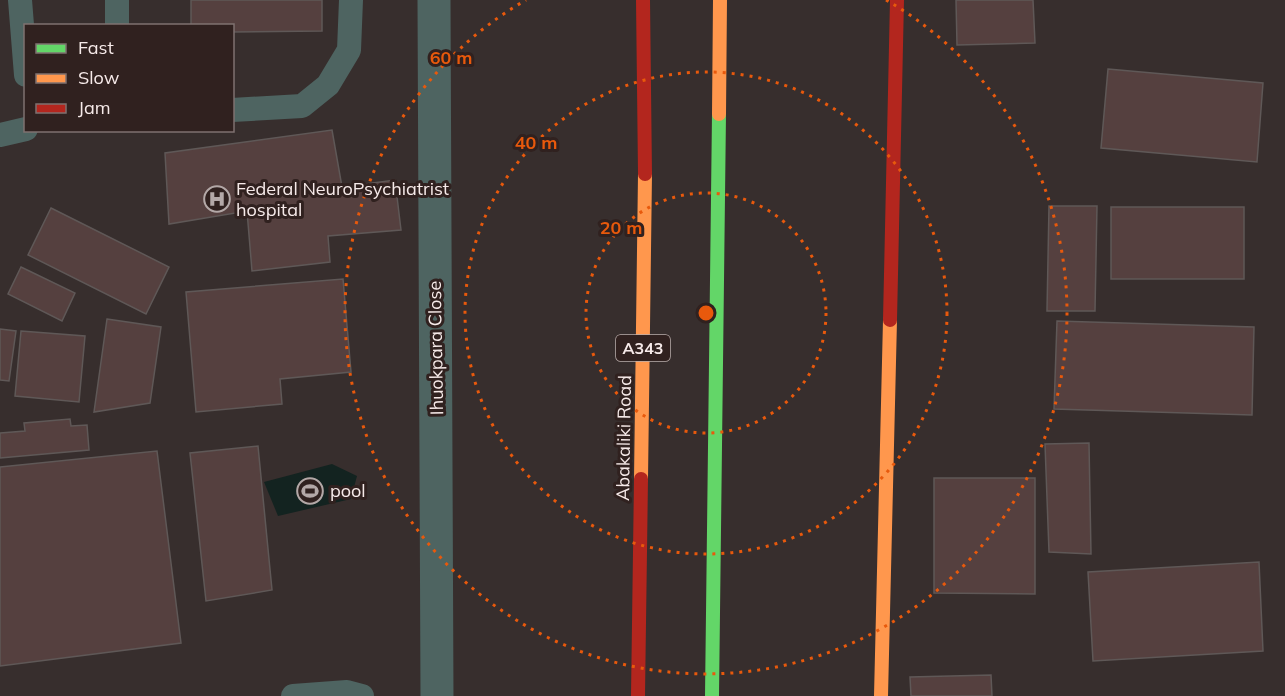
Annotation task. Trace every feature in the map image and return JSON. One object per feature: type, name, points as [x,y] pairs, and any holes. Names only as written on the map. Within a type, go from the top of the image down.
[{"type":"main road","name":"Abakaliki Road","points":[[638,696],[645,216],[643,0]]},
{"type":"main road","points":[[712,696],[720,0]]},
{"type":"main road","points":[[881,696],[897,0]]},
{"type":"street","name":"Ihuokpara Close","points":[[434,0],[437,696]]},
{"type":"lane","points":[[20,0],[24,50]]},
{"type":"lane","points":[[117,0],[117,24]]},
{"type":"lane","points":[[234,110],[302,106],[327,85],[349,50],[351,0]]},
{"type":"lane","points":[[0,135],[24,129]]},
{"type":"lane","points":[[293,696],[348,692],[362,696]]},
{"type":"shaded area","name":"pool","points":[[332,464],[357,476],[351,499],[278,516],[264,482]]},
{"type":"building","points":[[191,0],[322,0],[322,31],[234,32],[234,24],[191,24]]},
{"type":"building","points":[[956,0],[1033,0],[1035,43],[957,45]]},
{"type":"building","points":[[1108,69],[1263,83],[1257,162],[1101,148]]},
{"type":"building","points":[[332,130],[342,187],[395,180],[401,230],[328,236],[330,262],[252,271],[247,211],[169,224],[165,153]]},
{"type":"building","points":[[1049,206],[1097,206],[1095,311],[1047,311]]},
{"type":"building","points":[[1111,207],[1244,207],[1244,279],[1111,279]]},
{"type":"building","points":[[51,208],[169,267],[146,314],[28,255]]},
{"type":"building","points":[[21,267],[75,293],[62,321],[8,294]]},
{"type":"building","points":[[343,279],[351,372],[280,379],[282,404],[196,412],[186,292]]},
{"type":"building","points":[[107,319],[161,327],[150,403],[94,412]]},
{"type":"building","points":[[1057,321],[1254,327],[1252,415],[1054,409]]},
{"type":"building","points":[[0,329],[16,331],[9,381],[0,380]]},
{"type":"building","points":[[21,331],[85,336],[79,402],[15,396]]},
{"type":"building","points":[[70,419],[71,426],[87,425],[89,450],[0,458],[0,433],[25,431],[24,423]]},
{"type":"building","points":[[1089,443],[1091,554],[1049,552],[1045,444]]},
{"type":"building","points":[[258,446],[272,590],[206,601],[190,453]]},
{"type":"building","points":[[157,451],[181,643],[0,666],[0,467]]},
{"type":"building","points":[[934,478],[1035,478],[1035,594],[934,593]]},
{"type":"building","points":[[1259,562],[1263,651],[1093,661],[1088,572]]},
{"type":"building","points":[[991,675],[992,696],[911,696],[910,677]]},
{"type":"traffic: fast","points":[[712,696],[719,114]]},
{"type":"traffic: slow","points":[[719,114],[720,0]]},
{"type":"traffic: slow","points":[[641,479],[645,174]]},
{"type":"traffic: slow","points":[[881,696],[890,320]]},
{"type":"traffic: jam","points":[[643,0],[645,174]]},
{"type":"traffic: jam","points":[[890,320],[897,0]]},
{"type":"traffic: jam","points":[[638,696],[641,479]]},
{"type":"place","name":"Federal NeuroPsychiatrist hospital","points":[[217,199]]},
{"type":"place","name":"pool","points":[[310,491]]}]
